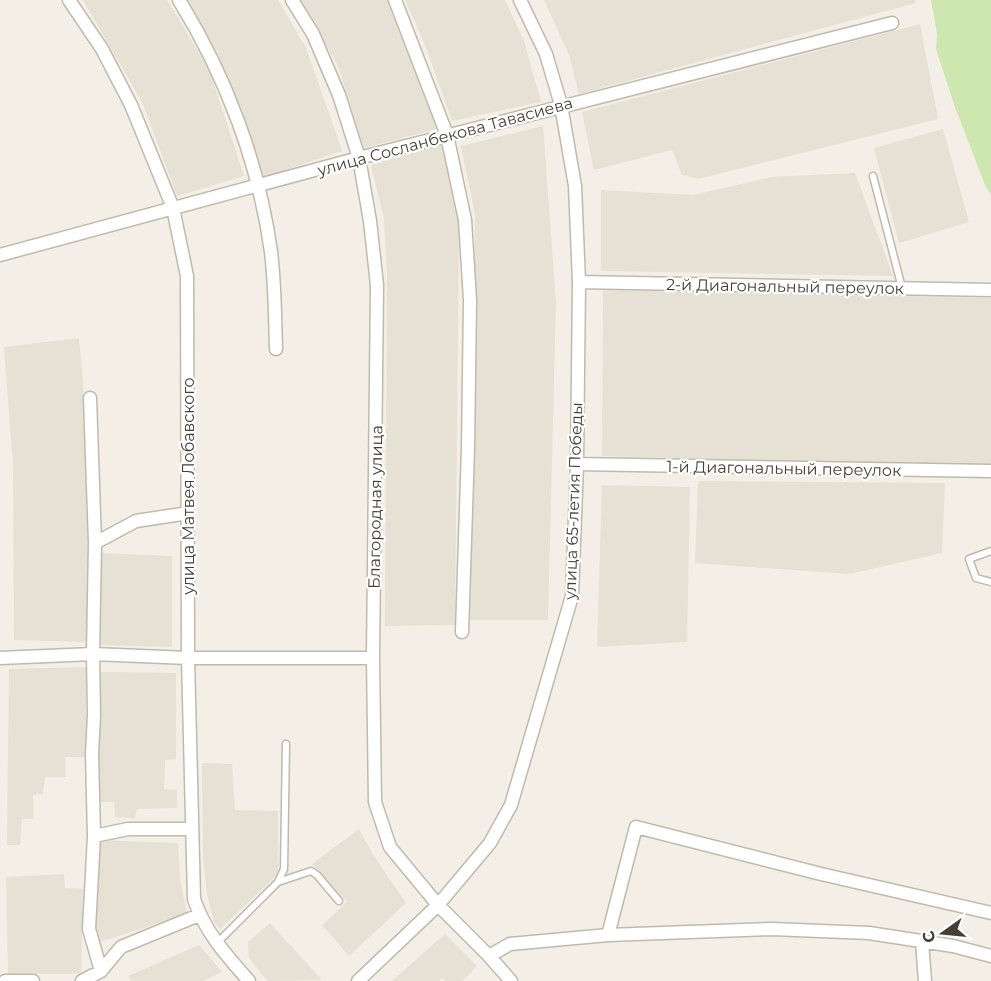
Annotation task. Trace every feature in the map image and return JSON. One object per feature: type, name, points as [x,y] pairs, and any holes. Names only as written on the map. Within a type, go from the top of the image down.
[{"type":"street","name":"улица Матвея Лобавского","points":[[69,0],[102,49],[130,105],[173,208],[187,276],[188,658],[194,900],[199,915],[216,944],[249,981]]},
{"type":"street","points":[[179,0],[207,47],[226,89],[258,186],[271,254],[276,349]]},
{"type":"street","name":"Благородная улица","points":[[292,0],[313,34],[339,95],[359,158],[370,221],[377,285],[373,658],[375,802],[390,848],[438,905],[511,981]]},
{"type":"street","points":[[395,0],[447,135],[465,220],[470,300],[462,632]]},
{"type":"street","name":"улица 65-летия Победы","points":[[358,981],[438,905],[490,843],[511,805],[572,596],[577,464],[579,282],[575,186],[561,105],[546,54],[520,0]]},
{"type":"street","name":"улица Сосланбекова Тавасиева","points":[[0,255],[561,105],[892,23]]},
{"type":"street","name":"2-й Диагональный переулок","points":[[579,282],[991,290]]},
{"type":"street","points":[[90,398],[95,543],[94,836],[89,929],[101,970]]},
{"type":"street","name":"1-й Диагональный переулок","points":[[577,464],[991,471]]},
{"type":"street","points":[[95,543],[136,521],[188,513]]},
{"type":"street","points":[[0,658],[93,654],[188,658],[373,658]]},
{"type":"street","points":[[608,935],[636,828],[991,913]]},
{"type":"street","points":[[94,836],[128,829],[191,829]]},
{"type":"street","points":[[82,981],[101,970],[121,947],[199,915]]},
{"type":"street","points":[[489,956],[510,944],[608,935],[772,929],[868,933],[952,946],[991,956]]},
{"type":"street","points":[[922,942],[925,981]]},
{"type":"street","points":[[5,981],[33,981]]},
{"type":"lane","points":[[873,176],[902,289]]},
{"type":"lane","points":[[991,550],[969,559],[976,578],[991,582]]},
{"type":"lane","points":[[216,944],[278,882],[284,869],[286,744]]},
{"type":"lane","points":[[278,882],[311,871],[339,901]]},
{"type":"shaded area","points":[[83,0],[167,0],[209,69],[244,176],[177,196],[143,104]]},
{"type":"shaded area","points":[[186,0],[278,0],[306,48],[342,151],[261,178],[217,52]]},
{"type":"shaded area","points":[[300,0],[387,0],[437,129],[364,148],[338,66]]},
{"type":"shaded area","points":[[405,0],[505,0],[524,41],[541,102],[452,121],[424,42]]},
{"type":"shaded area","points":[[544,0],[915,0],[916,3],[579,94],[569,55]]},
{"type":"shaded area","points":[[920,24],[938,119],[698,179],[682,175],[672,150],[594,170],[582,112]]},
{"type":"shaded area","points":[[543,126],[556,302],[548,620],[470,620],[475,215],[461,146]]},
{"type":"shaded area","points":[[943,129],[969,222],[899,243],[874,148]]},
{"type":"shaded area","points":[[442,143],[459,223],[455,625],[385,626],[387,275],[384,219],[371,165]]},
{"type":"shaded area","points":[[855,173],[893,276],[601,271],[601,190],[694,195],[771,177]]},
{"type":"shaded area","points":[[603,290],[991,298],[991,466],[602,456]]},
{"type":"shaded area","points":[[79,338],[83,380],[88,555],[87,642],[14,640],[13,466],[4,347]]},
{"type":"shaded area","points":[[698,481],[945,483],[942,553],[850,574],[695,563]]},
{"type":"shaded area","points":[[602,485],[690,487],[687,642],[597,647]]},
{"type":"shaded area","points":[[101,553],[172,556],[172,647],[99,645]]},
{"type":"shaded area","points":[[86,667],[86,757],[65,757],[66,777],[45,777],[43,794],[33,795],[34,819],[22,819],[20,845],[7,845],[9,669]]},
{"type":"shaded area","points":[[100,672],[176,673],[176,759],[165,760],[164,789],[177,790],[177,808],[137,809],[135,818],[115,817],[114,802],[101,802],[98,760]]},
{"type":"shaded area","points":[[202,763],[232,764],[235,810],[278,811],[278,874],[220,929],[214,922],[207,894],[203,857]]},
{"type":"shaded area","points":[[359,829],[372,853],[406,903],[349,956],[322,925],[347,902],[312,864]]},
{"type":"shaded area","points":[[98,840],[178,843],[180,878],[187,914],[100,942],[95,925]]},
{"type":"shaded area","points":[[64,874],[65,888],[83,889],[81,974],[8,974],[6,877]]},
{"type":"shaded area","points":[[270,923],[322,980],[268,981],[249,958],[248,942]]},
{"type":"shaded area","points":[[445,934],[477,966],[462,981],[446,981],[442,978],[439,981],[392,981]]},
{"type":"shaded area","points":[[199,945],[222,972],[203,981],[131,981],[128,976]]},
{"type":"green space","points":[[931,0],[991,0],[991,195],[955,107],[936,49],[937,34]]}]
